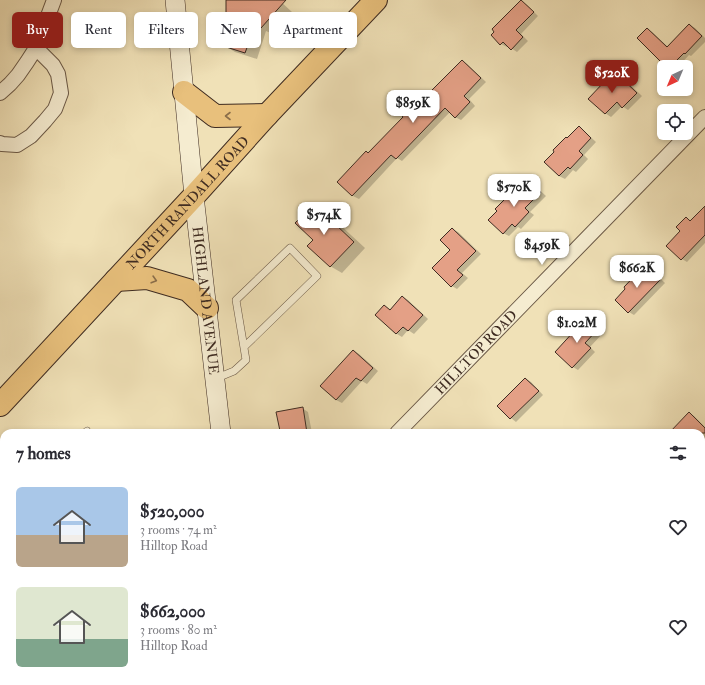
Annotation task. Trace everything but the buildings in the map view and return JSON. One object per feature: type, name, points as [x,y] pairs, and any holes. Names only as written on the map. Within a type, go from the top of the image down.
[{"type":"main road","name":"HIGHLAND AVENUE","points":[[175,0],[194,196],[221,429]]},
{"type":"main road","name":"NORTH RANDALL ROAD","points":[[0,405],[267,115],[376,0]]},
{"type":"main road","points":[[184,92],[215,116],[267,115]]},
{"type":"main road","points":[[116,280],[147,278],[188,290],[207,308]]},
{"type":"street","points":[[50,12],[54,0]]},
{"type":"street","points":[[0,92],[18,75],[36,48],[53,65],[58,74],[61,93],[55,109],[31,136],[17,145],[0,144]]},
{"type":"street","name":"HILLTOP ROAD","points":[[401,429],[705,116]]},
{"type":"lane","points":[[215,379],[234,371],[246,360],[236,300],[290,248],[317,276],[244,347]]}]
